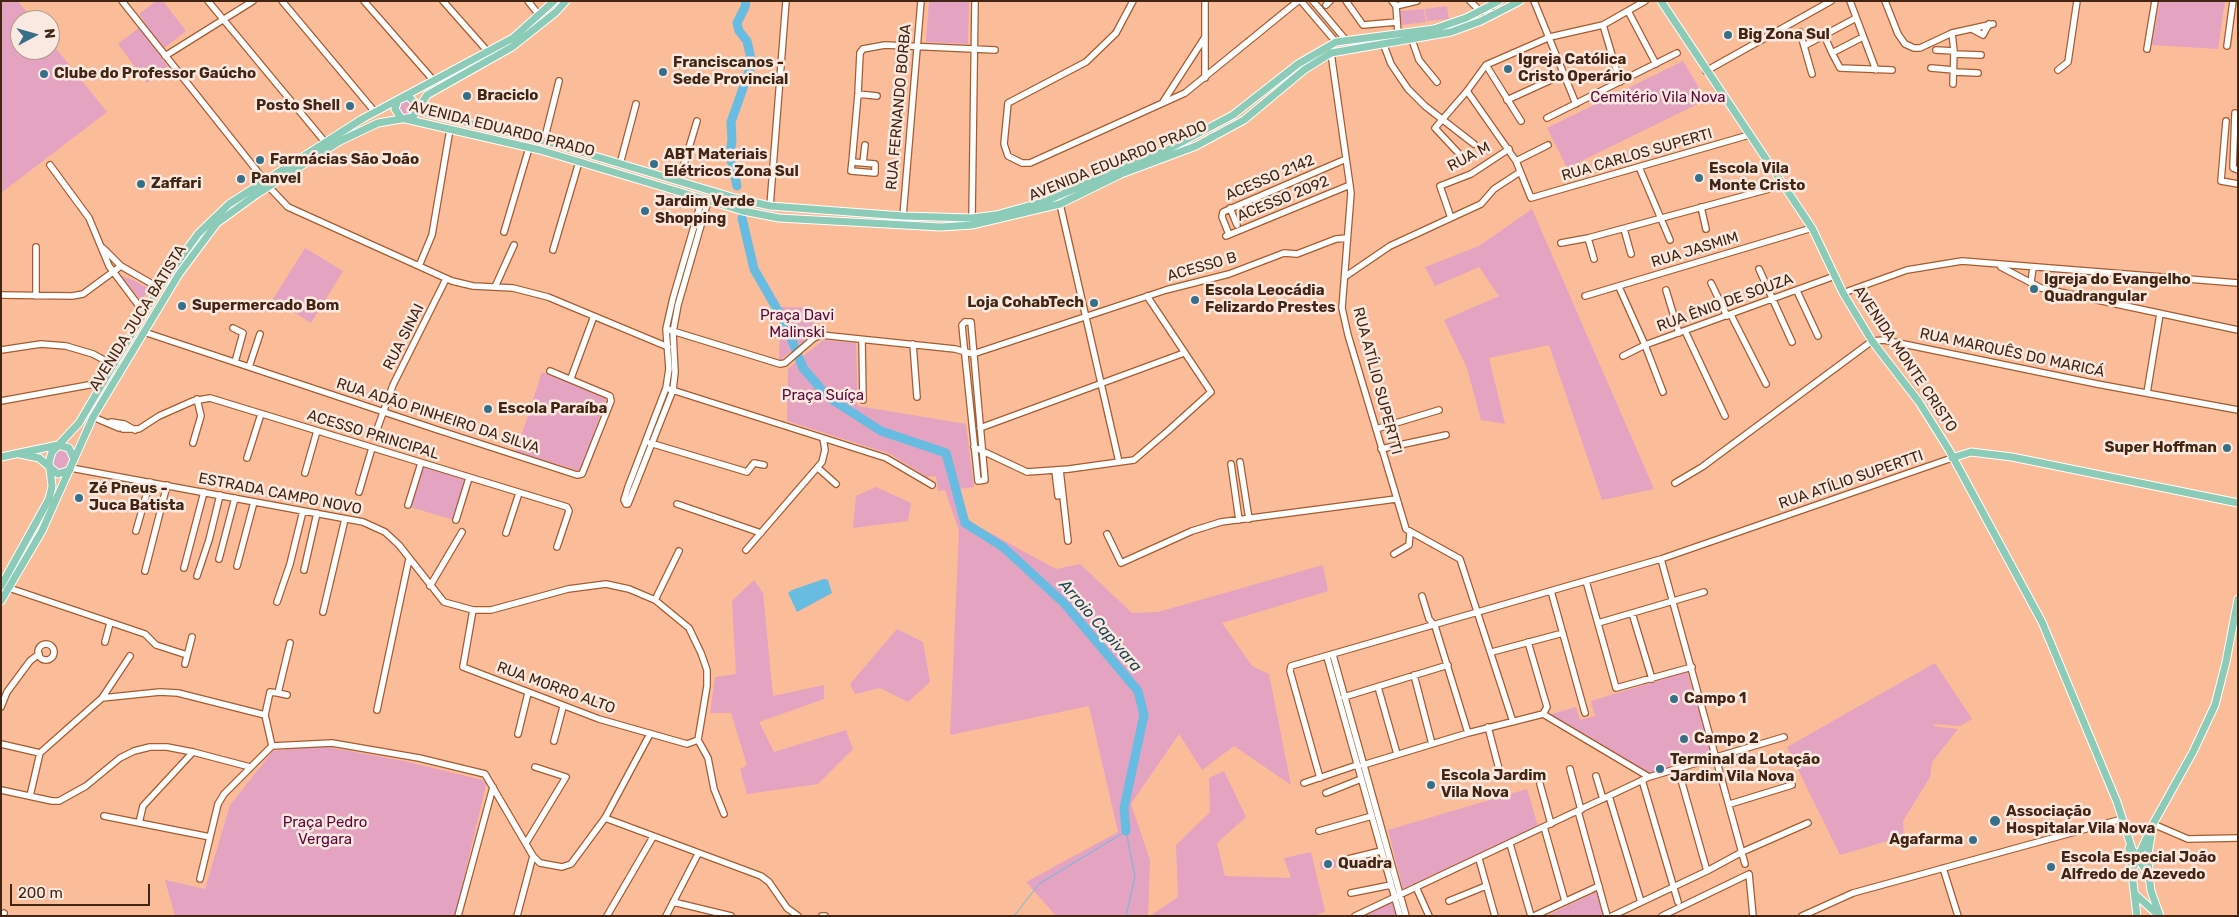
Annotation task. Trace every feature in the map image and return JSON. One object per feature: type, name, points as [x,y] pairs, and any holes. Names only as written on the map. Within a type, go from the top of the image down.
[{"type":"main road","name":"AVENIDA JUCA BATISTA","points":[[74,459],[93,417],[179,274],[217,223],[325,142],[375,112],[513,38],[554,1]]},
{"type":"main road","points":[[406,120],[415,115],[422,99],[432,91],[512,47],[556,12],[566,1]]},
{"type":"main road","name":"AVENIDA EDUARDO PRADO","points":[[1498,1],[1451,24],[1345,39],[1336,42],[1298,64],[1231,116],[1192,138],[1057,196],[996,215],[972,218],[902,216],[770,206],[544,141],[426,113],[411,98],[401,98],[396,102],[395,112],[400,118],[406,120],[529,148],[705,200],[779,218],[941,227],[990,222],[1060,204],[1121,174],[1196,146],[1236,124],[1304,70],[1331,53],[1451,32],[1498,13],[1520,1]]},
{"type":"main road","name":"AVENIDA MONTE CRISTO","points":[[1661,1],[1812,228],[1844,293],[1872,341],[1919,402],[2038,614],[2122,819],[2133,868],[2136,914]]},
{"type":"main road","points":[[1231,116],[1236,124]]},
{"type":"main road","name":"AVENIDA JUCA BATISTA","points":[[58,445],[79,423],[159,288],[184,251],[214,218],[229,204],[353,134],[378,123],[406,120]]},
{"type":"main road","points":[[1192,138],[1196,146]]},
{"type":"main road","points":[[594,166],[598,161],[606,160]]},
{"type":"main road","points":[[699,187],[706,194],[705,200]]},
{"type":"main road","points":[[1057,196],[1060,204],[1076,188]]},
{"type":"main road","points":[[8,588],[49,499],[52,486],[50,457],[58,445]]},
{"type":"main road","points":[[1,457],[58,445],[69,448],[74,459],[42,531],[1,601]]},
{"type":"main road","name":"RUA ATÍLIO SUPERTTI","points":[[1952,458],[1971,452],[2012,457],[2238,503]]},
{"type":"main road","points":[[18,454],[39,458],[58,474],[70,469]]},
{"type":"main road","points":[[2133,868],[2153,824],[2193,752],[2214,705],[2226,662],[2238,598]]},
{"type":"main road","points":[[2153,824],[2148,854],[2149,876],[2151,891],[2159,916]]},
{"type":"main road","name":"AVENIDA MONTE CRISTO","points":[[2126,833],[2137,858],[2149,876]]},
{"type":"main road","points":[[2136,914],[2151,891]]},
{"type":"main road","points":[[2135,892],[2138,899],[2159,916]]},
{"type":"street","points":[[122,1],[267,184],[288,207],[446,279],[472,286],[513,288],[548,297],[675,350]]},
{"type":"street","points":[[208,1],[325,142]]},
{"type":"street","points":[[165,56],[253,1]]},
{"type":"street","points":[[282,1],[375,112]]},
{"type":"street","points":[[364,1],[434,81]]},
{"type":"street","points":[[444,1],[489,52]]},
{"type":"street","points":[[528,1],[540,15]]},
{"type":"street","points":[[770,206],[786,1]]},
{"type":"street","name":"RUA FERNANDO BORBA","points":[[902,216],[921,1]]},
{"type":"street","points":[[972,218],[975,1]]},
{"type":"street","points":[[1133,1],[1116,33],[1086,62],[1008,103],[1004,148],[1008,156],[1030,163],[1185,93],[1300,1],[1336,42]]},
{"type":"street","points":[[1205,1],[1205,78]]},
{"type":"street","points":[[1313,1],[1345,39]]},
{"type":"street","points":[[1346,1],[1363,25],[1397,24]]},
{"type":"street","points":[[1398,33],[1394,4],[1417,1]]},
{"type":"street","points":[[1470,1],[1480,11],[1498,13]]},
{"type":"street","points":[[1534,1],[1576,104]]},
{"type":"street","points":[[1462,157],[1434,128],[1467,91],[1486,66],[1550,37],[1603,25],[1645,1]]},
{"type":"street","points":[[1706,71],[1831,1]]},
{"type":"street","points":[[1850,1],[1876,70]]},
{"type":"street","points":[[1885,1],[1904,44],[1914,48],[1927,45],[1952,33],[1991,24]]},
{"type":"street","points":[[2058,70],[2068,62],[2077,1]]},
{"type":"street","points":[[2148,49],[2155,1]]},
{"type":"street","points":[[2227,46],[2233,1]]},
{"type":"street","points":[[1628,11],[1656,64]]},
{"type":"street","points":[[1804,46],[1856,18]]},
{"type":"street","points":[[1603,25],[1620,82]]},
{"type":"street","points":[[1800,32],[1812,74]]},
{"type":"street","points":[[1952,33],[1954,52],[1953,84]]},
{"type":"street","points":[[1824,35],[1840,68],[1892,70]]},
{"type":"street","points":[[1162,104],[1205,37]]},
{"type":"street","points":[[1832,53],[1863,37]]},
{"type":"street","points":[[1412,40],[1419,60],[1437,82]]},
{"type":"street","points":[[1383,43],[1391,64],[1408,89],[1474,144]]},
{"type":"street","points":[[852,162],[875,164],[875,173],[853,172],[852,162],[860,53],[863,50],[885,45],[995,50]]},
{"type":"street","points":[[1936,50],[1982,55]]},
{"type":"street","name":"RUA ATÍLIO SUPERTTI","points":[[1331,53],[1350,185],[1346,276],[1342,308],[1396,499],[1406,529],[1410,533],[1410,541],[1406,547],[1394,554]]},
{"type":"street","points":[[1546,118],[1677,54]]},
{"type":"street","points":[[1486,66],[1521,121]]},
{"type":"street","points":[[1931,68],[1978,73]]},
{"type":"street","points":[[1507,100],[1564,74]]},
{"type":"street","points":[[544,141],[559,81]]},
{"type":"street","points":[[1346,276],[1390,246],[1481,204],[1494,189],[1520,172],[1509,149],[1467,91]]},
{"type":"street","points":[[858,94],[877,96]]},
{"type":"street","points":[[620,164],[636,104]]},
{"type":"street","points":[[2235,113],[2232,168],[2238,170]]},
{"type":"street","points":[[680,181],[697,121]]},
{"type":"street","points":[[2226,121],[2220,181],[2238,184]]},
{"type":"street","points":[[419,266],[432,235],[450,129]]},
{"type":"street","name":"RUA CARLOS SUPERTI","points":[[1520,172],[1531,198],[1750,136]]},
{"type":"street","points":[[863,163],[865,145]]},
{"type":"street","points":[[1516,161],[1548,145]]},
{"type":"street","points":[[504,232],[529,148]]},
{"type":"street","name":"RUA M","points":[[1452,218],[1440,186],[1471,174],[1509,149]]},
{"type":"street","name":"ACESSO 2142","points":[[1227,234],[1222,214],[1230,208],[1346,158]]},
{"type":"street","points":[[552,250],[579,162]]},
{"type":"street","points":[[50,165],[89,218],[114,272],[139,306],[146,311]]},
{"type":"street","points":[[1639,167],[1670,240]]},
{"type":"street","name":"ACESSO 2092","points":[[1227,234],[1350,185]]},
{"type":"street","points":[[1561,243],[1624,229],[1784,185]]},
{"type":"street","points":[[691,249],[673,332],[675,372],[672,390],[652,444],[636,473],[645,441],[666,388],[668,369],[666,329],[705,200]]},
{"type":"street","points":[[1060,204],[1119,462]]},
{"type":"street","points":[[1701,207],[1706,229]]},
{"type":"street","points":[[1230,208],[1237,226]]},
{"type":"street","name":"RUA JASMIM","points":[[1585,296],[1812,228]]},
{"type":"street","points":[[1624,229],[1631,254]]},
{"type":"street","name":"ACESSO B","points":[[973,354],[1146,296],[1229,274],[1284,253],[1297,254],[1336,239],[1347,238]]},
{"type":"street","points":[[1588,238],[1594,259]]},
{"type":"street","points":[[494,287],[514,245]]},
{"type":"street","points":[[36,247],[36,296]]},
{"type":"street","points":[[101,247],[121,266],[159,288]]},
{"type":"street","points":[[1844,293],[1907,270],[1962,261],[1999,266],[2238,283]]},
{"type":"street","points":[[1,295],[72,296],[83,294],[121,266]]},
{"type":"street","points":[[1999,266],[2041,288],[2238,330]]},
{"type":"street","points":[[2030,282],[2033,268]]},
{"type":"street","points":[[1759,270],[1792,342]]},
{"type":"street","name":"RUA ÊNIO DE SOUZA","points":[[1623,356],[1646,345],[1835,276]]},
{"type":"street","name":"RUA SINAI","points":[[375,435],[393,385],[446,279]]},
{"type":"street","points":[[1711,283],[1766,384]]},
{"type":"street","points":[[1619,287],[1646,345],[1663,392]]},
{"type":"street","points":[[1666,290],[1682,332],[1725,416]]},
{"type":"street","points":[[1797,290],[1818,336]]},
{"type":"street","points":[[974,448],[1028,472],[1134,460],[1211,392],[1146,296]]},
{"type":"street","points":[[2147,393],[2160,314]]},
{"type":"street","points":[[571,378],[594,316]]},
{"type":"street","points":[[971,322],[973,354],[984,480],[978,481],[962,324],[971,322]]},
{"type":"street","points":[[233,328],[243,333],[235,362]]},
{"type":"street","points":[[666,329],[780,364],[785,363],[818,336],[955,348],[973,354]]},
{"type":"street","name":"RUA ADÃO PINHEIRO DA SILVA","points":[[144,332],[383,412],[580,475],[585,471],[611,399],[609,394],[550,371]]},
{"type":"street","points":[[249,367],[260,334]]},
{"type":"street","points":[[862,340],[862,400]]},
{"type":"street","name":"RUA MARQUÊS DO MARICÁ","points":[[1872,341],[1884,340],[2238,410]]},
{"type":"street","points":[[1675,483],[1702,467],[1872,341]]},
{"type":"street","points":[[1,350],[41,344],[66,346],[93,354],[114,366]]},
{"type":"street","points":[[913,344],[917,397]]},
{"type":"street","points":[[980,428],[1184,353]]},
{"type":"street","points":[[1,401],[105,382]]},
{"type":"street","points":[[666,388],[886,458],[932,485]]},
{"type":"street","name":"ACESSO PRINCIPAL","points":[[198,399],[210,398],[569,508],[557,547]]},
{"type":"street","points":[[93,417],[121,428],[134,430],[144,427],[159,416],[198,399],[201,416],[193,443]]},
{"type":"street","points":[[1376,429],[1439,410]]},
{"type":"street","points":[[248,458],[261,414]]},
{"type":"street","points":[[109,422],[124,424],[134,430]]},
{"type":"street","points":[[305,473],[317,431]]},
{"type":"street","points":[[1381,449],[1446,435]]},
{"type":"street","points":[[746,550],[818,468],[826,450],[823,438]]},
{"type":"street","points":[[645,441],[747,472],[749,472],[754,463],[764,466]]},
{"type":"street","points":[[359,492],[372,448]]},
{"type":"street","name":"RUA ATÍLIO SUPERTTI","points":[[1320,778],[1290,667],[1661,559],[1952,458]]},
{"type":"street","points":[[1240,462],[1249,519]]},
{"type":"street","points":[[408,505],[421,463]]},
{"type":"street","points":[[1231,464],[1239,520]]},
{"type":"street","points":[[818,468],[836,484]]},
{"type":"street","name":"ESTRADA CAMPO NOVO","points":[[70,469],[363,522],[385,532],[444,602],[473,610],[491,610],[568,589],[606,584],[629,589],[655,600],[689,628],[702,653],[707,670],[707,686],[698,740]]},
{"type":"street","points":[[1058,470],[1058,496]]},
{"type":"street","points":[[1058,470],[1068,541]]},
{"type":"street","points":[[456,520],[469,478]]},
{"type":"street","points":[[136,531],[150,482]]},
{"type":"street","points":[[144,571],[166,485]]},
{"type":"street","points":[[184,568],[204,492]]},
{"type":"street","points":[[506,533],[519,493]]},
{"type":"street","points":[[197,576],[220,495]]},
{"type":"street","points":[[219,559],[235,498]]},
{"type":"street","points":[[1107,534],[1121,562],[1192,531],[1221,522],[1396,499]]},
{"type":"street","points":[[237,566],[254,502]]},
{"type":"street","points":[[677,504],[761,533]]},
{"type":"street","points":[[277,602],[290,564],[303,511]]},
{"type":"street","points":[[304,570],[317,514]]},
{"type":"street","points":[[323,612],[345,519]]},
{"type":"street","points":[[430,586],[462,532]]},
{"type":"street","points":[[1410,533],[1460,559],[1514,722]]},
{"type":"street","points":[[655,600],[679,551]]},
{"type":"street","points":[[377,710],[409,559]]},
{"type":"street","points":[[1661,559],[1745,864]]},
{"type":"street","points":[[1586,581],[1617,689],[1692,668]]},
{"type":"street","points":[[8,588],[145,634],[156,645],[187,655]]},
{"type":"street","points":[[1551,591],[1585,713]]},
{"type":"street","points":[[1598,622],[1704,592]]},
{"type":"street","points":[[1422,596],[1429,619],[1435,626],[1468,733]]},
{"type":"street","name":"RUA MORRO ALTO","points":[[473,610],[462,667],[563,706],[650,734],[687,744],[698,740]]},
{"type":"street","points":[[1632,613],[1652,679]]},
{"type":"street","points":[[105,642],[110,623]]},
{"type":"street","points":[[1492,652],[1563,633]]},
{"type":"street","points":[[185,664],[192,637]]},
{"type":"street","points":[[1304,783],[1488,727],[1543,714],[1547,707],[1528,642]]},
{"type":"street","points":[[278,693],[290,643]]},
{"type":"street","points":[[1,707],[7,692],[30,661],[39,654]]},
{"type":"street","points":[[30,796],[40,753],[102,698],[130,656]]},
{"type":"street","points":[[1330,656],[1344,697],[1350,729]]},
{"type":"street","points":[[1330,656],[1397,896],[1400,916]]},
{"type":"street","points":[[1344,697],[1448,665]]},
{"type":"street","points":[[1414,675],[1432,744]]},
{"type":"street","points":[[1378,687],[1397,754]]},
{"type":"street","points":[[102,698],[160,692],[178,693],[265,715]]},
{"type":"street","points":[[272,746],[265,715],[270,692],[287,695]]},
{"type":"street","points":[[518,734],[528,693]]},
{"type":"street","points":[[554,741],[563,706]]},
{"type":"street","points":[[1543,714],[1649,776]]},
{"type":"street","points":[[1488,727],[1499,770]]},
{"type":"street","points":[[200,879],[218,804],[250,767],[272,746],[332,743],[419,758],[485,774],[533,856],[540,862],[552,867],[562,867],[571,864],[604,818],[650,734]]},
{"type":"street","points":[[1355,916],[1510,844],[1649,776],[1784,737]]},
{"type":"street","points":[[698,740],[708,758],[714,789],[724,814]]},
{"type":"street","points":[[1,744],[40,753]]},
{"type":"street","points":[[1,790],[52,801],[66,799],[86,786],[120,758],[134,751],[150,747],[167,747],[193,752],[250,767]]},
{"type":"street","points":[[138,823],[143,806],[193,752]]},
{"type":"street","points":[[1360,765],[1361,779],[1371,803],[1372,816],[1381,851],[1386,858],[1391,885],[1406,916]]},
{"type":"street","points":[[526,843],[566,777],[535,767]]},
{"type":"street","points":[[1570,769],[1579,811],[1608,916]]},
{"type":"street","points":[[1678,769],[1707,871]]},
{"type":"street","points":[[1596,776],[1603,799]]},
{"type":"street","points":[[1326,793],[1361,779]]},
{"type":"street","points":[[1642,780],[1678,902]]},
{"type":"street","points":[[1540,784],[1551,824]]},
{"type":"street","points":[[1730,804],[1792,785]]},
{"type":"street","points":[[458,916],[493,787]]},
{"type":"street","points":[[1609,796],[1641,902]]},
{"type":"street","points":[[104,816],[210,837]]},
{"type":"street","points":[[1319,831],[1372,816]]},
{"type":"street","points":[[604,818],[761,876],[769,882],[787,908],[798,916]]},
{"type":"street","points":[[1802,916],[1853,893],[2122,819]]},
{"type":"street","points":[[1612,916],[1707,871],[1742,852],[1808,823]]},
{"type":"street","points":[[2153,824],[2188,839],[2238,838]]},
{"type":"street","points":[[1544,827],[1565,901]]},
{"type":"street","points":[[607,916],[652,837]]},
{"type":"street","points":[[1510,844],[1532,916],[1599,886]]},
{"type":"street","points":[[1340,861],[1381,851]]},
{"type":"street","points":[[666,916],[698,854]]},
{"type":"street","points":[[517,916],[533,856]]},
{"type":"street","points":[[1478,859],[1494,916]]},
{"type":"street","points":[[1943,868],[1958,916]]},
{"type":"street","points":[[1662,916],[1749,874],[1753,916]]},
{"type":"street","points":[[1351,893],[1391,885]]},
{"type":"street","points":[[1449,902],[1486,886]]},
{"type":"street","points":[[1416,887],[1429,916]]},
{"type":"street","points":[[674,902],[731,916]]},
{"type":"green space","points":[[1,1],[18,1],[25,10],[10,10],[10,60],[60,60],[60,53],[107,112],[1,193]]},
{"type":"green space","points":[[156,1],[163,1],[186,31],[158,53],[168,67],[147,83],[118,44],[145,23],[139,14]]},
{"type":"green space","points":[[929,1],[969,1],[968,44],[926,42]]},
{"type":"green space","points":[[2160,1],[2225,1],[2218,49],[2152,45]]},
{"type":"green space","points":[[1447,6],[1449,19],[1427,21],[1425,9]]},
{"type":"green space","points":[[1424,9],[1426,22],[1402,25],[1400,11]]},
{"type":"green space","name":"Cemitério Vila Nova","points":[[1683,61],[1706,100],[1567,168],[1547,128]]},
{"type":"green space","points":[[403,101],[409,101],[413,108],[409,115],[403,115],[399,111],[399,105]]},
{"type":"green space","points":[[1532,209],[1654,489],[1602,500],[1549,345],[1489,358],[1505,424],[1481,420],[1467,368],[1444,320],[1499,296],[1479,267],[1435,286],[1425,267],[1479,246]]},
{"type":"green space","points":[[305,248],[343,271],[311,323],[273,299]]},
{"type":"green space","points":[[122,276],[149,289],[141,301]]},
{"type":"green space","name":"Praça Davi Malinski","points":[[780,307],[814,308],[813,335],[779,361]]},
{"type":"green space","name":"Praça Suíça","points":[[823,340],[856,343],[858,406],[966,424],[974,487],[958,489],[968,521],[1056,569],[1080,564],[1132,613],[1158,612],[1323,565],[1328,591],[1222,623],[1252,666],[1269,674],[1291,785],[1234,746],[1202,770],[1179,734],[1131,804],[1150,860],[1148,916],[1056,916],[1026,882],[1118,832],[1089,706],[950,735],[959,531],[945,490],[938,491],[936,476],[927,477],[890,454],[787,421],[788,369]]},
{"type":"green space","points":[[542,372],[607,397],[580,471],[516,452]]},
{"type":"green space","points":[[57,451],[65,451],[70,456],[68,467],[57,469],[52,464],[52,456]]},
{"type":"green space","points":[[422,466],[466,480],[454,520],[410,507]]},
{"type":"green space","points":[[876,487],[911,503],[908,521],[853,528],[856,496]]},
{"type":"green space","points":[[754,580],[763,593],[773,696],[824,685],[824,699],[759,722],[774,752],[846,730],[853,749],[818,784],[747,794],[740,769],[747,765],[731,713],[710,713],[715,677],[736,674],[732,601]]},
{"type":"green space","points":[[897,629],[923,642],[930,682],[908,702],[880,688],[855,694],[850,684]]},
{"type":"green space","points":[[1935,663],[1972,719],[1960,726],[1935,724],[1933,726],[1958,729],[1932,762],[1930,777],[1903,821],[1904,836],[1840,855],[1787,747]]},
{"type":"green space","points":[[1687,672],[1712,755],[1649,773],[1548,715],[1576,707],[1580,720],[1595,716],[1591,701]]},
{"type":"green space","name":"Praça Pedro Vergara","points":[[322,746],[404,761],[487,781],[455,916],[175,916],[165,880],[205,889],[230,805],[273,751]]},
{"type":"green space","points":[[1224,771],[1246,817],[1217,843],[1225,876],[1291,878],[1284,858],[1311,852],[1325,911],[1315,916],[1150,916],[1178,897],[1176,845],[1210,812],[1209,778]]},
{"type":"green space","points":[[1527,789],[1538,826],[1403,889],[1388,830]]},
{"type":"green space","name":"Quadra","points":[[1335,859],[1337,867],[1321,870],[1320,862]]},
{"type":"green space","points":[[1598,891],[1606,916],[1546,916]]},
{"type":"green space","points":[[1392,901],[1396,916],[1361,916]]},
{"type":"water","points":[[824,579],[828,580],[832,593],[797,612],[788,593]]},
{"type":"waterway","name":"Arroio Capivara","points":[[737,186],[730,154],[732,140],[731,122],[752,63],[747,41],[739,31],[737,23],[746,1]]},
{"type":"waterway","name":"Arroio Capivara","points":[[742,218],[754,269],[785,323],[803,368],[828,397],[881,431],[946,453],[965,523],[1003,547],[1065,604],[1138,691],[1144,715],[1124,808],[1126,831]]},
{"type":"waterway","points":[[1014,916],[1039,884],[1126,831],[1135,877],[1126,916]]},
{"type":"place","name":"Big Zona Sul","points":[[1728,35]]},
{"type":"place","name":"Igreja Católica Cristo Operário","points":[[1508,69]]},
{"type":"place","name":"Franciscanos - Sede Provincial","points":[[663,72]]},
{"type":"place","name":"Clube do Professor Gaúcho","points":[[44,74]]},
{"type":"place","name":"Braciclo","points":[[467,96]]},
{"type":"place","name":"Posto Shell","points":[[350,106]]},
{"type":"place","name":"Farmácias São João","points":[[260,160]]},
{"type":"place","name":"ABT Materiais Elétricos Zona Sul","points":[[654,164]]},
{"type":"place","name":"Escola Vila Monte Cristo","points":[[1699,178]]},
{"type":"place","name":"Panvel","points":[[241,179]]},
{"type":"place","name":"Zaffari","points":[[141,184]]},
{"type":"place","name":"Jardim Verde Shopping","points":[[645,211]]},
{"type":"place","name":"Igreja do Evangelho Quadrangular","points":[[2034,289]]},
{"type":"place","name":"Escola Leocádia Felizardo Prestes","points":[[1195,300]]},
{"type":"place","name":"Loja CohabTech","points":[[1094,303]]},
{"type":"place","name":"Supermercado Bom","points":[[182,306]]},
{"type":"place","name":"Escola Paraíba","points":[[488,409]]},
{"type":"place","name":"Super Hoffman","points":[[2227,448]]},
{"type":"place","name":"Zé Pneus - Juca Batista","points":[[79,498]]},
{"type":"place","name":"Campo 1","points":[[1674,699]]},
{"type":"place","name":"Campo 2","points":[[1684,739]]},
{"type":"place","name":"Terminal da Lotação Jardim Vila Nova","points":[[1660,769]]},
{"type":"place","name":"Escola Jardim Vila Nova","points":[[1431,785]]},
{"type":"place","name":"Associação Hospitalar Vila Nova","points":[[1995,821]]},
{"type":"place","name":"Agafarma","points":[[1973,840]]},
{"type":"place","name":"Quadra","points":[[1328,864]]},
{"type":"place","name":"Escola Especial João Alfredo de Azevedo","points":[[2051,867]]}]
